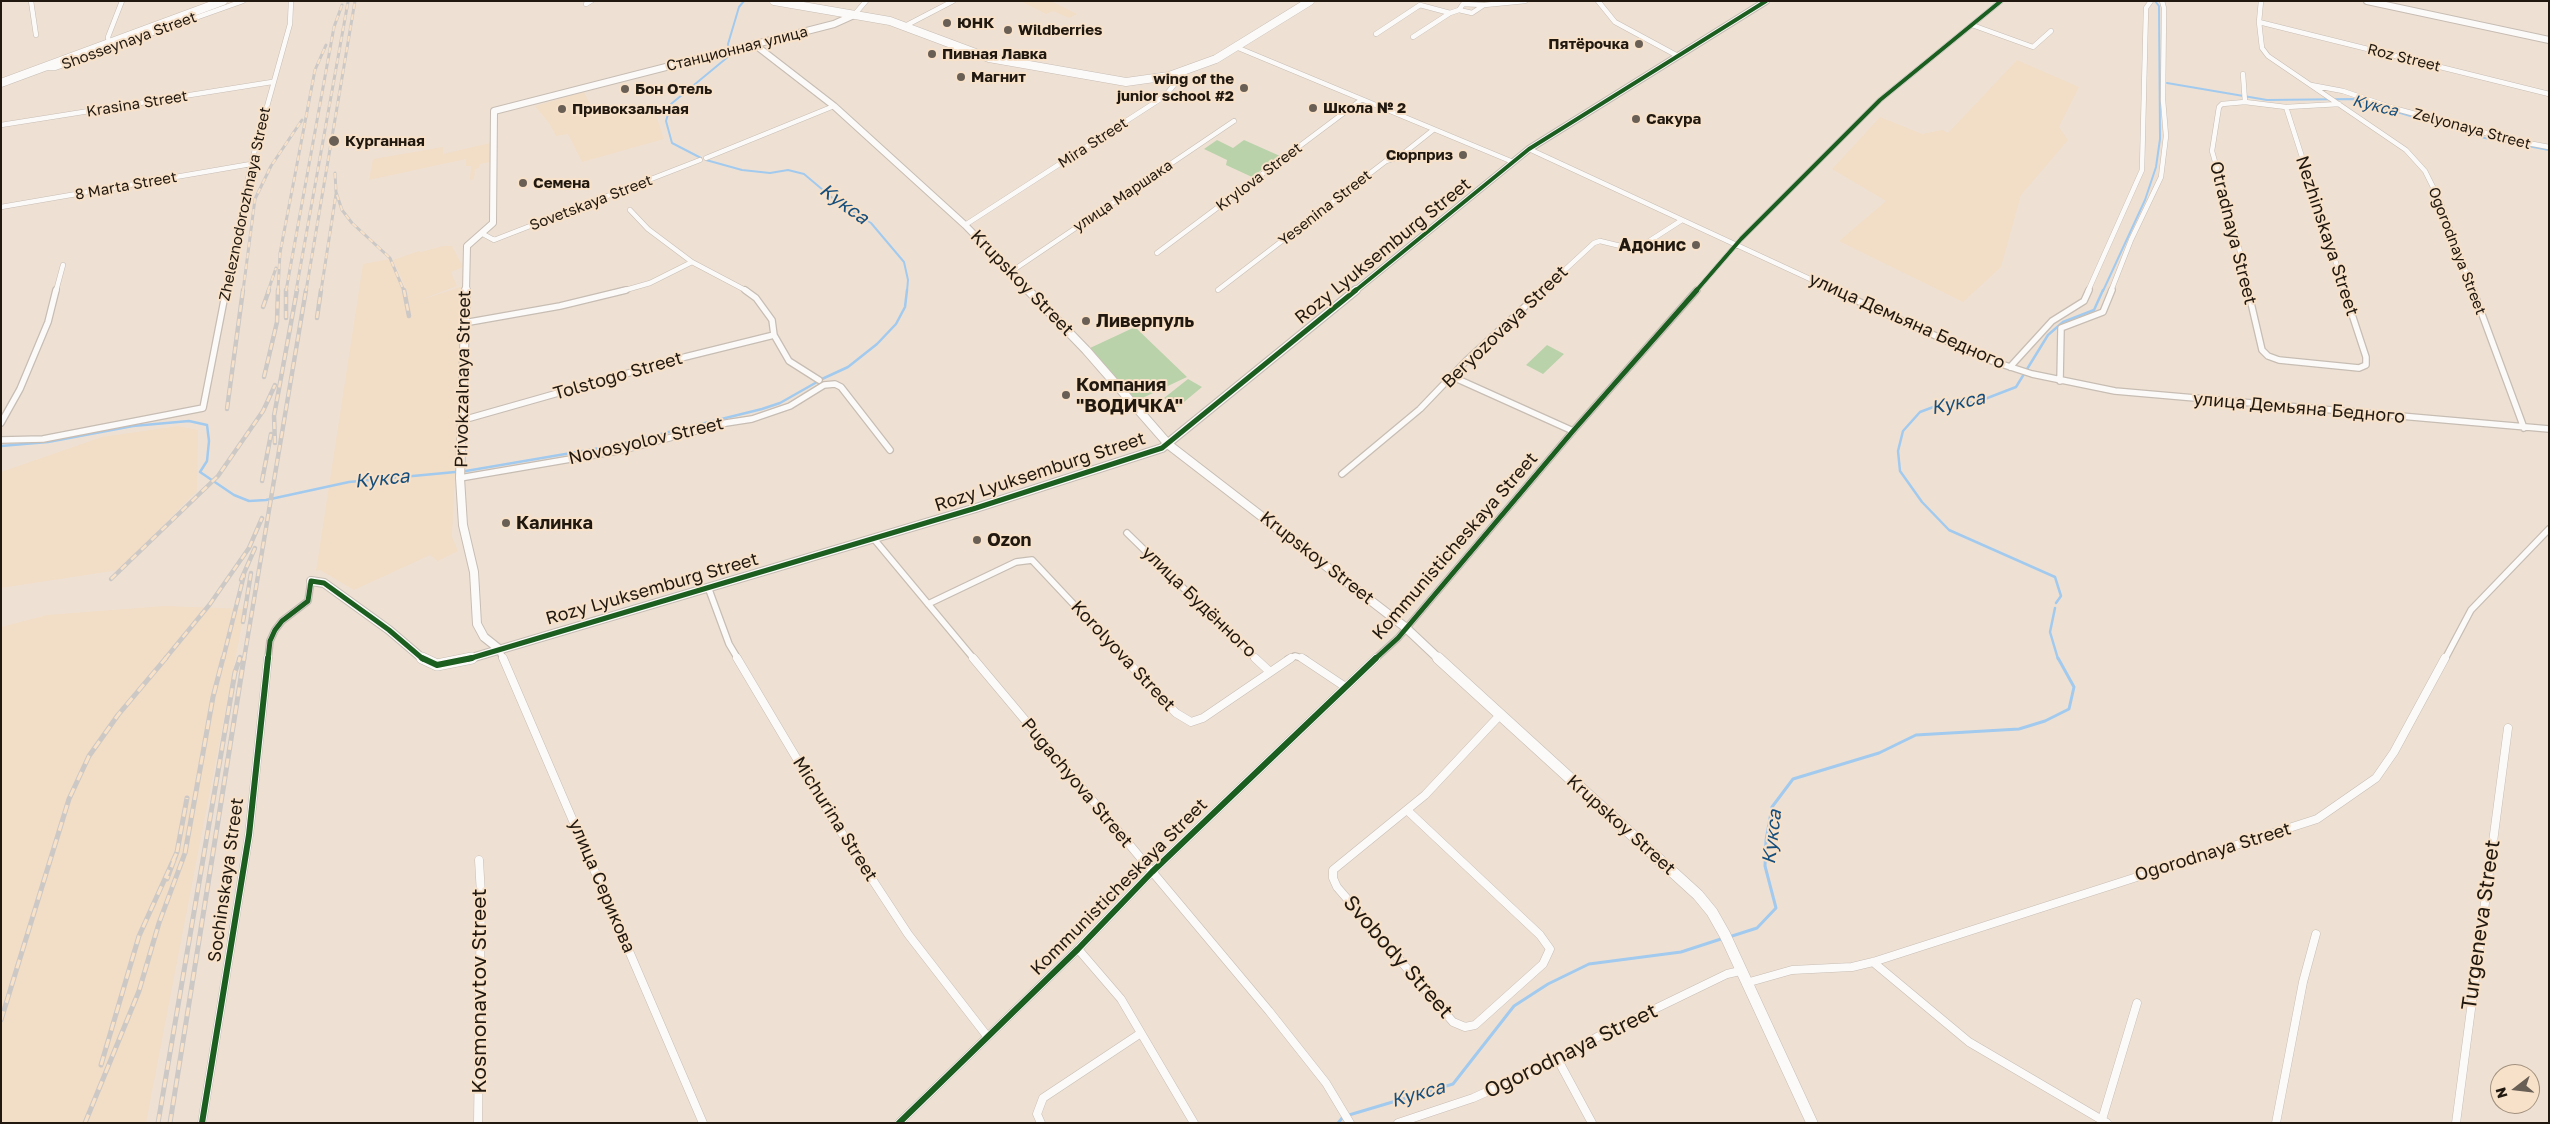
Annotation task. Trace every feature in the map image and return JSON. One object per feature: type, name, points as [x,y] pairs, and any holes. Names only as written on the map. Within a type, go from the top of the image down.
[{"type":"main road","name":"Shosseynaya Street","points":[[1,83],[223,1]]},
{"type":"main road","points":[[206,8],[229,1]]},
{"type":"main road","points":[[774,1],[872,18],[905,26],[968,52],[1016,64],[1111,81],[1140,82],[1169,76],[1216,59],[1310,1]]},
{"type":"street","points":[[31,1],[36,35]]},
{"type":"street","points":[[109,43],[108,37],[122,1]]},
{"type":"street","name":"Shosseynaya Street","points":[[43,68],[55,68],[243,1]]},
{"type":"street","name":"Zheleznodorozhnaya Street","points":[[203,408],[251,164],[272,82],[290,24],[291,1]]},
{"type":"street","points":[[854,15],[866,1]]},
{"type":"street","points":[[905,26],[953,1]]},
{"type":"street","points":[[1413,37],[1459,10],[1464,4],[1484,5],[1525,1]]},
{"type":"street","points":[[1598,1],[1615,22],[1676,55]]},
{"type":"street","name":"Rozy Lyuksemburg Street","points":[[311,581],[324,583],[389,630],[427,662],[438,665],[454,663],[874,539],[1168,445],[1529,149],[1676,55],[1766,1]]},
{"type":"street","name":"Kommunisticheskaya Street","points":[[899,1123],[1078,949],[1152,872],[1344,686],[1398,638],[1405,627],[1573,431],[1736,245],[1875,104],[2001,1]]},
{"type":"street","points":[[2010,367],[2052,321],[2084,301],[2142,170],[2146,8],[2151,1]]},
{"type":"street","points":[[2060,381],[2061,328],[2103,312],[2131,240],[2157,189],[2161,177],[2166,136],[2163,100],[2164,8],[2162,1]]},
{"type":"street","name":"Ogorodnaya Street","points":[[2261,1],[2259,22],[2262,48],[2280,66],[2406,150],[2425,171],[2440,201],[2524,428]]},
{"type":"street","points":[[2366,1],[2549,40]]},
{"type":"street","points":[[1376,34],[1420,5],[1450,14]]},
{"type":"street","points":[[1459,10],[1472,13],[1484,5]]},
{"type":"street","points":[[830,11],[837,19],[834,24]]},
{"type":"street","name":"Станционная улица","points":[[834,24],[854,15]]},
{"type":"street","name":"Станционная улица","points":[[494,111],[834,24],[872,18]]},
{"type":"street","name":"Roz Street","points":[[2259,22],[2549,94]]},
{"type":"street","points":[[1972,25],[2033,47],[2052,31]]},
{"type":"street","name":"Krupskoy Street","points":[[754,44],[834,106],[965,225],[1012,271],[1086,350],[1168,445],[1405,627],[1698,895],[1712,912],[1726,938],[1745,983],[1812,1123]]},
{"type":"street","points":[[1236,47],[1513,162]]},
{"type":"street","points":[[2243,74],[2244,98],[2286,107],[2337,103]]},
{"type":"street","name":"Mira Street","points":[[965,225],[1165,96],[1174,85],[1169,76]]},
{"type":"street","name":"Krasina Street","points":[[1,125],[272,82]]},
{"type":"street","name":"Zelyonaya Street","points":[[2310,85],[2343,91],[2393,108],[2512,140],[2549,146]]},
{"type":"street","name":"Otradnaya Street","points":[[2244,98],[2222,104],[2219,108],[2212,151],[2237,239],[2260,344],[2268,356]]},
{"type":"street","name":"Krylova Street","points":[[1157,253],[1361,100]]},
{"type":"street","points":[[706,158],[834,106]]},
{"type":"street","name":"Nezhinskaya Street","points":[[2268,356],[2279,360],[2338,367],[2359,368],[2366,365],[2366,357],[2286,107]]},
{"type":"street","name":"Privokzalnaya Street","points":[[494,111],[493,223],[483,234],[467,246],[461,473],[463,525],[474,572],[477,624],[484,637],[499,649]]},
{"type":"street","name":"улица Маршака","points":[[1012,271],[1234,121]]},
{"type":"street","name":"Yesenina Street","points":[[1218,290],[1386,161],[1399,157],[1433,130]]},
{"type":"street","name":"улица Демьяна Бедного","points":[[1529,149],[1937,338],[2032,374],[2115,391],[2549,430]]},
{"type":"street","name":"Sovetskaya Street","points":[[483,234],[494,240],[700,160]]},
{"type":"street","name":"8 Marta Street","points":[[1,207],[251,164]]},
{"type":"street","points":[[630,210],[648,229],[692,262],[734,282],[756,298],[772,320],[774,335],[790,361],[819,380]]},
{"type":"street","name":"Beryozovaya Street","points":[[1342,474],[1420,409],[1453,377],[1466,361],[1594,243],[1600,241],[1633,249],[1640,247],[1682,220]]},
{"type":"street","points":[[464,323],[560,306],[615,293],[650,283],[692,262]]},
{"type":"street","points":[[1,423],[20,390],[48,322],[63,265]]},
{"type":"street","name":"Tolstogo Street","points":[[463,420],[694,354],[774,335]]},
{"type":"street","points":[[1453,377],[1573,431]]},
{"type":"street","name":"Novosyolov Street","points":[[461,473],[623,450],[726,423],[752,419],[790,406],[824,385],[835,384],[841,387],[890,450]]},
{"type":"street","points":[[1,440],[43,439],[203,408]]},
{"type":"street","name":"Ogorodnaya Street","points":[[1745,983],[1792,970],[1852,967],[1873,962],[2317,819],[2356,794],[2376,778],[2394,752],[2471,610],[2549,529]]},
{"type":"street","name":"улица Будённого","points":[[1127,533],[1270,671]]},
{"type":"street","name":"Pugachyova Street","points":[[874,539],[1270,1011],[1326,1083],[1350,1123]]},
{"type":"street","name":"Korolyova Street","points":[[928,604],[1016,562],[1032,560],[1176,713],[1190,722],[1203,718],[1284,660],[1295,656],[1304,658],[1344,686]]},
{"type":"street","name":"Sochinskaya Street","points":[[202,1123],[249,835],[270,641],[282,621],[308,601],[311,581]]},
{"type":"street","name":"Michurina Street","points":[[708,587],[729,644],[832,818],[908,934],[987,1036]]},
{"type":"street","name":"улица Серикова","points":[[499,649],[703,1123]]},
{"type":"street","name":"Svobody Street","points":[[1408,810],[1540,934],[1550,949],[1543,964],[1476,1025],[1465,1027],[1453,1022],[1337,887],[1333,878],[1333,870],[1408,810],[1500,715]]},
{"type":"street","name":"Turgeneva Street","points":[[2456,1123],[2508,728]]},
{"type":"street","name":"Kosmonavtov Street","points":[[478,1123],[481,895],[479,860]]},
{"type":"street","points":[[2276,1123],[2303,982],[2316,934]]},
{"type":"street","points":[[1078,949],[1120,998],[1194,1123]]},
{"type":"street","points":[[1873,962],[1969,1042],[2103,1122],[2137,1003]]},
{"type":"street","name":"Ogorodnaya Street","points":[[1398,1123],[1473,1098],[1558,1060],[1598,1036],[1727,974],[1740,971]]},
{"type":"street","points":[[1041,1123],[1037,1114],[1043,1098],[1141,1034]]},
{"type":"street","points":[[1558,1060],[1592,1123]]},
{"type":"shaded area","points":[[1020,1],[1051,1],[1077,14],[1069,18],[1053,11],[1046,14]]},
{"type":"shaded area","points":[[2017,60],[2079,87],[2059,127],[2068,140],[2021,195],[2001,267],[1963,302],[1839,241],[1886,201],[1832,169],[1880,117],[1922,134],[1942,130],[1948,133]]},
{"type":"shaded area","points":[[584,92],[594,112],[608,109],[610,115],[652,104],[664,139],[582,162],[568,134],[556,136],[549,123],[535,106]]},
{"type":"shaded area","points":[[490,143],[490,162],[480,164],[479,168],[475,169],[474,179],[470,180],[471,166],[466,166],[466,159],[369,180],[373,159],[443,147],[443,154]]},
{"type":"shaded area","points":[[452,246],[463,267],[451,272],[457,286],[417,301],[464,286],[452,537],[458,551],[438,561],[430,555],[354,590],[320,570],[316,571],[363,264],[390,259],[413,303],[393,260],[419,251]]},
{"type":"shaded area","points":[[178,426],[198,430],[197,491],[119,570],[1,588],[1,472],[102,437]]},
{"type":"shaded area","points":[[164,606],[245,609],[146,1123],[1,1123],[1,627],[47,615]]},
{"type":"green space","points":[[1217,140],[1233,148],[1244,140],[1280,156],[1252,177],[1226,165],[1227,160],[1204,149]]},
{"type":"green space","points":[[1135,327],[1187,377],[1136,401],[1090,348]]},
{"type":"green space","points":[[1547,345],[1564,354],[1543,374],[1526,365]]},
{"type":"green space","points":[[1188,379],[1202,387],[1178,407],[1164,398]]},
{"type":"waterway","name":"Кукса","points":[[701,158],[672,143],[666,121],[671,104],[729,56],[728,44],[739,7],[744,1]]},
{"type":"waterway","name":"Кукса","points":[[2103,291],[2145,200],[2156,167],[2160,139],[2159,6],[2155,1]]},
{"type":"waterway","name":"Кукса","points":[[2167,83],[2267,100],[2353,99],[2485,138],[2549,150]]},
{"type":"waterway","name":"Кукса","points":[[706,160],[742,170],[770,173],[788,170],[804,174],[836,201],[871,223],[904,262],[908,280],[907,291]]},
{"type":"waterway","name":"Кукса","points":[[822,379],[848,367],[877,344],[896,324],[905,307],[907,290]]},
{"type":"waterway","name":"Кукса","points":[[2056,603],[2061,596],[2055,577],[1949,530],[1922,502],[1900,471],[1898,451],[1903,431],[1920,412],[1944,403],[1977,402],[2016,387],[2048,335],[2063,322],[2094,310],[2103,290]]},
{"type":"waterway","name":"Кукса","points":[[1,446],[48,442],[133,426],[189,421],[207,425],[209,441],[207,461],[200,472],[234,495],[249,501],[266,500],[349,482],[466,471],[612,446],[762,409],[780,403],[817,382]]},
{"type":"waterway","name":"Кукса","points":[[2055,608],[2050,632],[2058,659]]},
{"type":"waterway","name":"Кукса","points":[[1729,937],[1757,928],[1776,908],[1765,866],[1766,840],[1772,807],[1793,779],[1879,753],[1916,735],[2019,729],[2045,721],[2069,709],[2074,687],[2058,658]]},
{"type":"waterway","name":"Кукса","points":[[1349,1115],[1453,1084],[1514,1006],[1548,984],[1589,964],[1681,952],[1724,938]]},
{"type":"waterway","name":"Кукса","points":[[1338,1123],[1343,1117]]},
{"type":"railway","points":[[306,291],[355,1]]},
{"type":"railway","points":[[296,291],[348,2]]},
{"type":"railway","points":[[286,291],[334,27],[342,5]]},
{"type":"railway","points":[[278,291],[280,253],[315,70],[326,45]]},
{"type":"railway","points":[[243,291],[255,199],[271,166],[302,120]]},
{"type":"railway","points":[[335,173],[336,192],[342,210],[352,223],[390,258],[404,291]]},
{"type":"railway","points":[[321,291],[336,194]]},
{"type":"railway","points":[[268,291],[276,268]]},
{"type":"railway","points":[[227,409],[243,290]]},
{"type":"railway","points":[[263,307],[269,290]]},
{"type":"railway","points":[[264,377],[277,322],[278,290]]},
{"type":"railway","points":[[275,443],[274,416],[297,290]]},
{"type":"railway","points":[[244,659],[306,290]]},
{"type":"railway","points":[[317,318],[321,290]]},
{"type":"railway","points":[[404,290],[409,316]]},
{"type":"railway","points":[[286,291],[286,318]]},
{"type":"railway","points":[[111,579],[218,476],[263,411],[275,385]]},
{"type":"railway","points":[[262,481],[271,434]]},
{"type":"railway","points":[[165,659],[210,604],[249,548],[262,518]]},
{"type":"railway","points":[[241,580],[255,548]]},
{"type":"railway","points":[[243,622],[251,573]]},
{"type":"railway","points":[[223,659],[244,575]]},
{"type":"railway","points":[[1,1020],[69,799],[89,756],[118,715],[166,658]]},
{"type":"railway","points":[[85,1123],[139,991],[159,923],[185,853],[213,697],[223,658]]},
{"type":"railway","points":[[158,1123],[235,672],[240,658]]},
{"type":"railway","points":[[170,1123],[244,658]]},
{"type":"railway","points":[[177,852],[187,798]]},
{"type":"railway","points":[[101,1065],[139,936],[177,852]]},
{"type":"railway","points":[[167,879],[177,852]]},
{"type":"cycle path","points":[[202,1123],[249,835],[270,641],[282,621],[308,601],[311,581],[324,583],[389,630],[427,662],[437,665],[454,663],[976,508],[1162,448],[1529,149],[1766,1]]},
{"type":"cycle path","points":[[899,1123],[1078,949],[1152,872],[1344,686],[1398,638],[1573,431],[1741,239],[1835,143],[1880,100],[2001,1]]},
{"type":"place","name":"ЮНК","points":[[947,23]]},
{"type":"place","name":"Wildberries","points":[[1008,30]]},
{"type":"place","name":"Пятёрочка","points":[[1639,44]]},
{"type":"place","name":"Пивная Лавка","points":[[932,54]]},
{"type":"place","name":"Магнит","points":[[961,77]]},
{"type":"place","name":"wing of the junior school #2","points":[[1244,88]]},
{"type":"place","name":"Бон Отель","points":[[625,89]]},
{"type":"place","name":"Школа № 2","points":[[1313,108]]},
{"type":"place","name":"Привокзальная","points":[[562,109]]},
{"type":"place","name":"Сакура","points":[[1636,119]]},
{"type":"place","name":"Курганная","points":[[334,141]]},
{"type":"place","name":"Сюрприз","points":[[1463,155]]},
{"type":"place","name":"Семена","points":[[523,183]]},
{"type":"place","name":"Адонис","points":[[1696,245]]},
{"type":"place","name":"Ливерпуль","points":[[1086,321]]},
{"type":"place","name":"Компания \"ВОДИЧКА\"","points":[[1066,395]]},
{"type":"place","name":"Калинка","points":[[506,523]]},
{"type":"place","name":"Ozon","points":[[977,540]]}]
